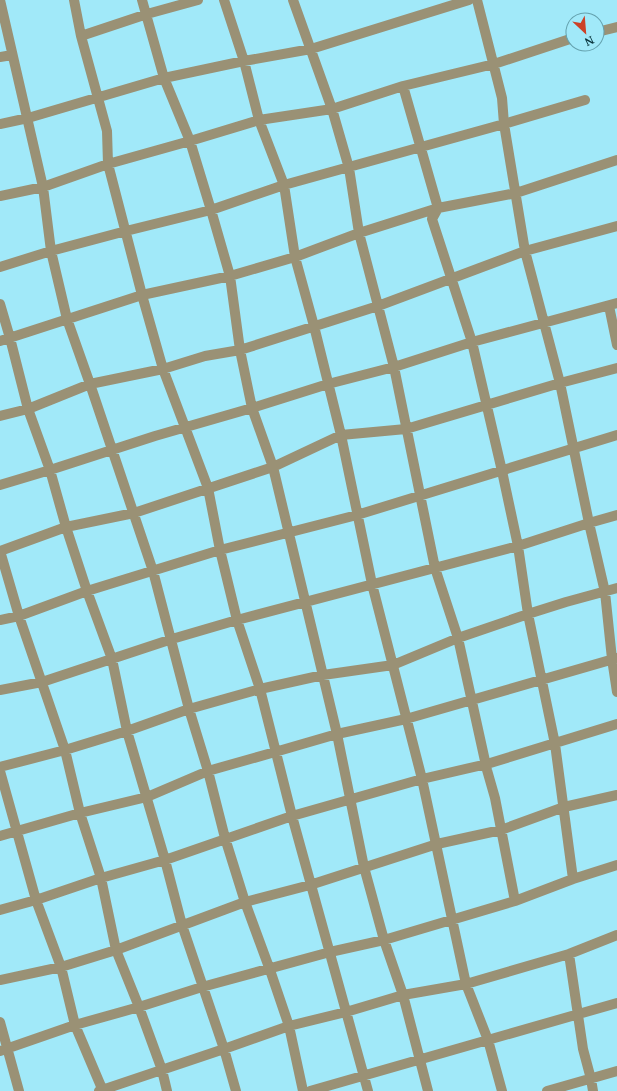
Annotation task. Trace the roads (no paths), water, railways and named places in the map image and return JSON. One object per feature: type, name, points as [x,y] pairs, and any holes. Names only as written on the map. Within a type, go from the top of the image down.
[{"type":"street","points":[[0,0],[43,187],[51,252],[66,319],[113,450],[153,571],[225,838],[245,902],[289,1026],[303,1091]]},
{"type":"street","points":[[74,0],[81,36],[107,131],[108,164],[142,295],[163,369],[208,488],[220,550],[238,620],[260,689],[310,885],[368,1091]]},
{"type":"street","points":[[142,0],[164,78],[190,141],[230,276],[240,350],[252,408],[273,467],[337,734],[364,867],[384,940],[403,996],[428,1091]]},
{"type":"street","points":[[81,36],[147,14],[198,0]]},
{"type":"street","points":[[224,0],[244,61],[259,120],[284,185],[294,256],[314,326],[341,435],[372,584],[422,779],[466,984],[488,1040],[502,1091]]},
{"type":"street","points":[[293,0],[332,109],[349,168],[359,234],[394,367],[434,568],[458,638],[496,798],[515,901]]},
{"type":"street","points":[[0,124],[28,118],[164,78],[311,49],[469,0]]},
{"type":"street","points":[[477,0],[502,98],[504,124],[525,251],[560,383],[605,592],[617,692]]},
{"type":"street","points":[[605,30],[617,28]]},
{"type":"street","points":[[0,196],[43,187],[108,164],[259,120],[332,109],[403,86],[494,64],[565,41]]},
{"type":"street","points":[[0,57],[12,55]]},
{"type":"street","points":[[403,86],[438,208],[432,219],[472,342],[502,471],[518,546],[528,614],[541,681],[555,744],[573,879]]},
{"type":"street","points":[[0,267],[126,231],[211,210],[284,185],[349,168],[585,100]]},
{"type":"street","points":[[0,341],[142,295],[230,276],[438,208],[516,193],[617,160]]},
{"type":"street","points":[[0,416],[28,409],[90,384],[163,369],[205,356],[240,350],[378,306],[525,251],[617,226]]},
{"type":"street","points":[[0,304],[28,409],[50,470],[66,527],[87,592],[112,659],[127,731],[147,796],[182,925],[224,1049],[236,1091]]},
{"type":"street","points":[[0,485],[155,436],[328,384],[394,367],[472,342],[613,304],[617,344]]},
{"type":"street","points":[[167,1091],[162,1070],[116,950],[101,878],[80,813],[65,750],[19,616],[0,551],[66,527],[134,513],[273,467],[341,435],[406,429],[560,383],[617,368]]},
{"type":"street","points":[[0,620],[19,616],[87,592],[220,550],[357,515],[617,435]]},
{"type":"street","points":[[0,690],[42,682],[238,620],[518,546],[617,515]]},
{"type":"street","points":[[0,767],[65,750],[127,731],[189,709],[260,689],[323,675],[393,665],[458,638],[566,602],[617,588]]},
{"type":"street","points":[[0,836],[147,796],[208,771],[337,734],[406,719],[472,701],[614,659]]},
{"type":"street","points":[[0,910],[36,900],[101,878],[165,860],[292,816],[422,779],[487,764],[617,724]]},
{"type":"street","points":[[0,770],[36,900],[61,967],[75,1025],[102,1091],[289,1026],[403,996],[466,984],[569,954],[617,935]]},
{"type":"street","points":[[0,980],[61,967],[116,950],[245,902],[310,885],[437,844],[502,830],[564,808],[617,795]]},
{"type":"street","points":[[4,1050],[75,1025],[202,987],[270,970],[330,952],[384,940],[515,901],[573,879],[617,865]]},
{"type":"street","points":[[569,954],[579,1013],[583,1049],[593,1091]]},
{"type":"street","points":[[310,1091],[617,1003]]},
{"type":"street","points":[[0,1022],[4,1050],[19,1091]]},
{"type":"street","points":[[547,1091],[617,1071]]}]
